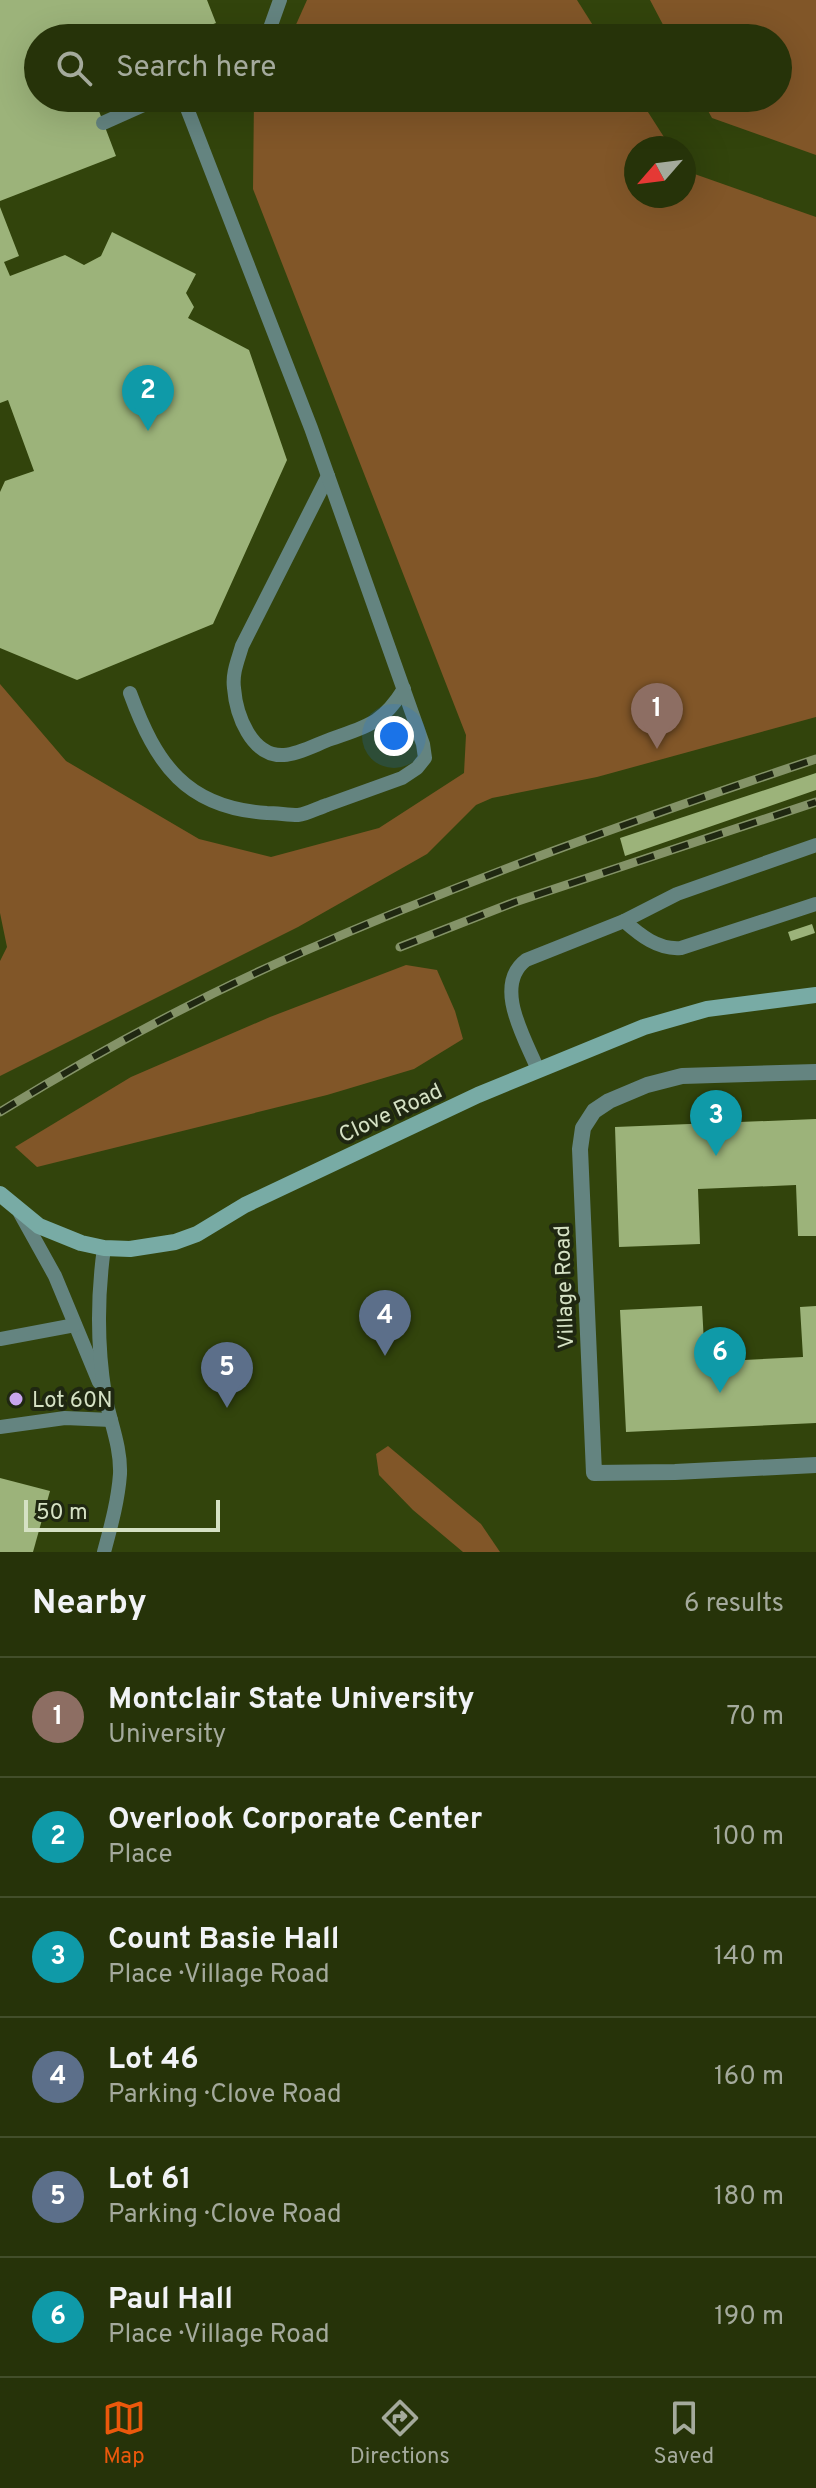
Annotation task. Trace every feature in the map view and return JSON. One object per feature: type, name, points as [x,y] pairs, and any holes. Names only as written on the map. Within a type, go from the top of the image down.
[{"type":"street","name":"Clove Road","points":[[0,1194],[39,1226],[59,1236],[104,1248],[152,1247],[175,1242],[197,1234],[245,1205],[478,1095],[644,1027],[707,1009],[816,995]]},
{"type":"street","name":"Village Road","points":[[816,1072],[682,1076],[647,1085],[594,1111],[583,1128],[580,1149],[594,1473],[816,1465]]},
{"type":"lane","points":[[271,24],[280,0]]},
{"type":"lane","points":[[103,123],[128,112]]},
{"type":"lane","points":[[130,693],[155,750],[192,792],[222,805],[252,812],[300,815],[402,778],[425,758],[423,744],[328,476],[188,112]]},
{"type":"lane","points":[[328,476],[242,646],[234,687],[244,727],[253,740],[267,751],[284,755],[373,725],[393,707],[404,689]]},
{"type":"lane","points":[[538,1070],[513,1008],[511,989],[518,966],[624,921],[677,894],[816,845]]},
{"type":"lane","points":[[624,921],[637,932],[670,949],[816,904]]},
{"type":"lane","points":[[20,1212],[55,1276],[105,1397],[118,1447],[120,1472],[116,1510],[104,1552]]},
{"type":"lane","points":[[104,1248],[98,1289],[98,1329],[105,1397]]},
{"type":"lane","points":[[0,1339],[75,1325]]},
{"type":"lane","points":[[0,1427],[65,1418],[111,1420]]},
{"type":"shaded area","points":[[307,0],[577,0],[592,24],[296,24]]},
{"type":"shaded area","points":[[650,0],[816,0],[816,155],[712,118],[709,112],[792,112],[792,24],[663,24]]},
{"type":"shaded area","points":[[254,112],[648,112],[663,136],[624,136],[624,208],[696,208],[696,175],[816,217],[816,717],[597,777],[492,798],[476,805],[427,854],[298,927],[0,1076],[0,961],[7,947],[0,913],[0,684],[66,761],[199,839],[271,857],[379,828],[464,773],[466,735],[253,189]]},
{"type":"shaded area","points":[[406,965],[437,970],[463,1039],[414,1069],[327,1095],[37,1167],[15,1147],[131,1077],[270,1017]]},
{"type":"shaded area","points":[[388,1446],[481,1524],[500,1552],[463,1552],[413,1510],[379,1475],[376,1454]]},
{"type":"building","points":[[0,0],[207,0],[216,23],[213,24],[24,24],[24,112],[99,112],[116,156],[0,201]]},
{"type":"building","points":[[0,207],[19,256],[4,262],[10,276],[65,255],[84,265],[101,256],[112,232],[196,274],[186,293],[194,307],[188,318],[249,350],[287,460],[213,624],[77,680],[0,648],[0,492],[5,481],[34,471],[8,400],[0,403]]},
{"type":"building","points":[[816,773],[816,790],[625,856],[620,838]]},
{"type":"building","points":[[812,924],[815,933],[791,941],[788,932]]},
{"type":"building","points":[[816,1119],[816,1236],[798,1236],[796,1185],[698,1189],[700,1244],[619,1247],[615,1127]]},
{"type":"building","points":[[702,1306],[705,1362],[803,1357],[800,1307],[816,1306],[816,1423],[626,1432],[620,1310]]},
{"type":"building","points":[[0,1478],[50,1491],[33,1552],[0,1552]]},
{"type":"railway","points":[[0,1112],[147,1027],[300,953],[556,850],[816,759]]},
{"type":"railway","points":[[400,947],[515,902],[816,802]]},
{"type":"place","name":"Overlook Corporate Center","points":[[148,431]]},
{"type":"place","name":"Montclair State University","points":[[657,749]]},
{"type":"place","name":"Count Basie Hall","points":[[716,1156]]},
{"type":"place","name":"Lot 46","points":[[385,1356]]},
{"type":"place","name":"Paul Hall","points":[[720,1393]]},
{"type":"place","name":"Lot 60N","points":[[16,1399]]},
{"type":"place","name":"Lot 61","points":[[227,1408]]}]
